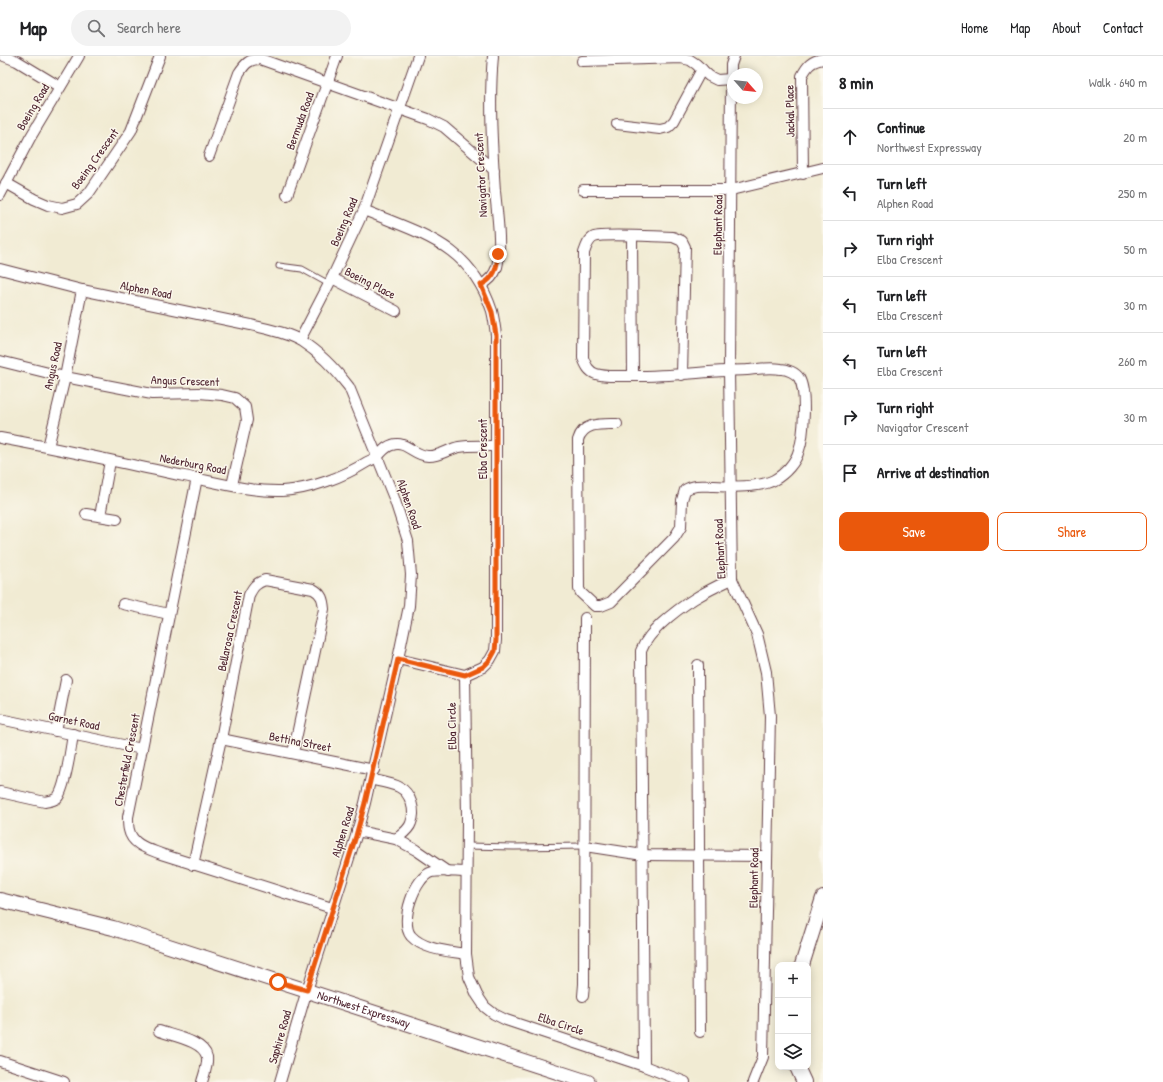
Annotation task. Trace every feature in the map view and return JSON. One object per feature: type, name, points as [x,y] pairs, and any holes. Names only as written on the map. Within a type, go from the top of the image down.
[{"type":"main road","points":[[803,962],[823,898]]},
{"type":"main road","name":"Northwest Expressway","points":[[0,900],[113,928],[305,995],[564,1082]]},
{"type":"main road","name":"Northwest Expressway","points":[[0,908],[45,918],[305,995],[588,1082]]},
{"type":"main road","points":[[798,1070],[804,1082]]},
{"type":"street","points":[[4,56],[17,61],[60,87]]},
{"type":"street","name":"Boeing Road","points":[[0,195],[30,138],[79,56]]},
{"type":"street","name":"Boeing Crescent","points":[[6,183],[48,205],[62,208],[77,204],[89,193],[132,131],[160,56]]},
{"type":"street","name":"Bermuda Road","points":[[287,195],[337,56]]},
{"type":"street","name":"Boeing Road","points":[[300,340],[331,281],[364,210],[418,56]]},
{"type":"street","name":"Navigator Crescent","points":[[481,285],[488,282],[493,276],[497,267],[498,236],[492,130],[493,56]]},
{"type":"street","name":"Elephant Road","points":[[731,68],[734,56]]},
{"type":"street","points":[[582,61],[681,58],[690,60],[709,76],[718,80],[727,79]]},
{"type":"street","points":[[209,156],[239,73],[244,64],[252,59],[260,59],[428,119],[444,127],[494,170]]},
{"type":"street","name":"Jackal Place","points":[[802,174],[802,76],[810,63],[823,59]]},
{"type":"street","points":[[617,124],[660,129],[668,127],[674,120],[702,69]]},
{"type":"street","name":"Elephant Road","points":[[731,104],[729,370],[732,579],[757,634],[766,672],[770,716],[763,1057],[754,1082]]},
{"type":"street","points":[[583,190],[731,190],[823,168]]},
{"type":"street","name":"Elba Crescent","points":[[364,210],[434,239],[449,249],[464,261],[481,285],[492,312],[496,335],[496,640],[495,651],[490,660],[483,667],[465,675]]},
{"type":"street","points":[[632,236],[633,376]]},
{"type":"street","points":[[618,424],[590,426],[583,431],[578,440],[579,589],[580,593],[595,606],[601,606],[611,602],[674,538],[681,527],[682,500],[685,490],[694,486],[730,487],[762,484],[774,480],[785,472],[793,463],[799,451],[802,437],[804,408],[803,389],[799,378],[790,371],[780,369],[729,370],[682,375],[633,376],[595,374],[586,367],[583,358],[584,253],[588,242],[594,237],[673,237],[682,241],[685,248],[682,375]]},
{"type":"street","name":"Alphen Road","points":[[0,269],[82,290],[274,330],[300,340],[323,358],[340,374],[350,387],[394,498],[408,541],[411,575],[409,598],[398,659],[372,775],[357,831],[305,995]]},
{"type":"street","name":"Boeing Place","points":[[331,281],[396,311]]},
{"type":"street","name":"Angus Road","points":[[48,447],[65,377],[82,290]]},
{"type":"street","name":"Angus Crescent","points":[[0,361],[65,377],[152,394],[199,393],[235,398],[246,407],[247,420],[232,485]]},
{"type":"street","name":"Nederburg Road","points":[[0,438],[232,485],[283,491],[309,486],[332,479],[359,467],[377,456],[385,448],[392,445],[405,445],[424,456],[430,456],[461,447],[496,446]]},
{"type":"street","points":[[100,516],[110,461]]},
{"type":"street","name":"Chesterfield Crescent","points":[[197,478],[128,817],[129,831],[134,840],[142,847],[193,865],[332,908]]},
{"type":"street","points":[[86,514],[117,519]]},
{"type":"street","points":[[644,1066],[641,651],[643,644],[650,635],[676,610],[703,592],[732,579]]},
{"type":"street","name":"Bellarosa Crescent","points":[[193,865],[221,739],[249,595],[253,587],[258,582],[265,580],[313,588],[319,592],[323,599],[324,609],[293,753]]},
{"type":"street","points":[[124,604],[169,614]]},
{"type":"street","points":[[583,996],[585,618]]},
{"type":"street","points":[[398,659],[465,675]]},
{"type":"street","points":[[698,665],[700,1032]]},
{"type":"street","name":"Elba Circle","points":[[465,675],[466,954],[469,977],[477,995],[485,1007],[494,1014],[506,1020],[644,1066],[685,1082]]},
{"type":"street","points":[[56,731],[66,680]]},
{"type":"street","name":"Garnet Road","points":[[0,719],[142,749]]},
{"type":"street","points":[[0,792],[45,802],[56,798],[63,785],[73,734]]},
{"type":"street","name":"Bettina Street","points":[[221,739],[293,753],[372,775],[399,787],[406,792],[414,812],[411,825],[396,839]]},
{"type":"street","points":[[357,831],[396,839],[416,850],[448,872]]},
{"type":"street","points":[[584,846],[643,855],[767,856]]},
{"type":"street","points":[[466,872],[433,872],[424,876],[418,884],[406,915],[406,926],[411,935],[425,944],[447,951],[466,954]]},
{"type":"street","name":"Saphire Road","points":[[280,1082],[305,995]]},
{"type":"street","points":[[159,1032],[197,1044],[204,1050],[207,1058],[202,1082]]},
{"type":"street","points":[[0,1061],[64,1082]]},
{"type":"lane","points":[[279,266],[302,269],[331,281]]},
{"type":"lane","points":[[466,846],[584,846]]},
{"type":"route","points":[[278,982],[307,990],[356,836],[374,770],[398,659],[465,675],[483,667],[490,660],[495,651],[496,335],[492,312],[481,285],[488,282],[493,276],[497,267],[498,254]]}]
